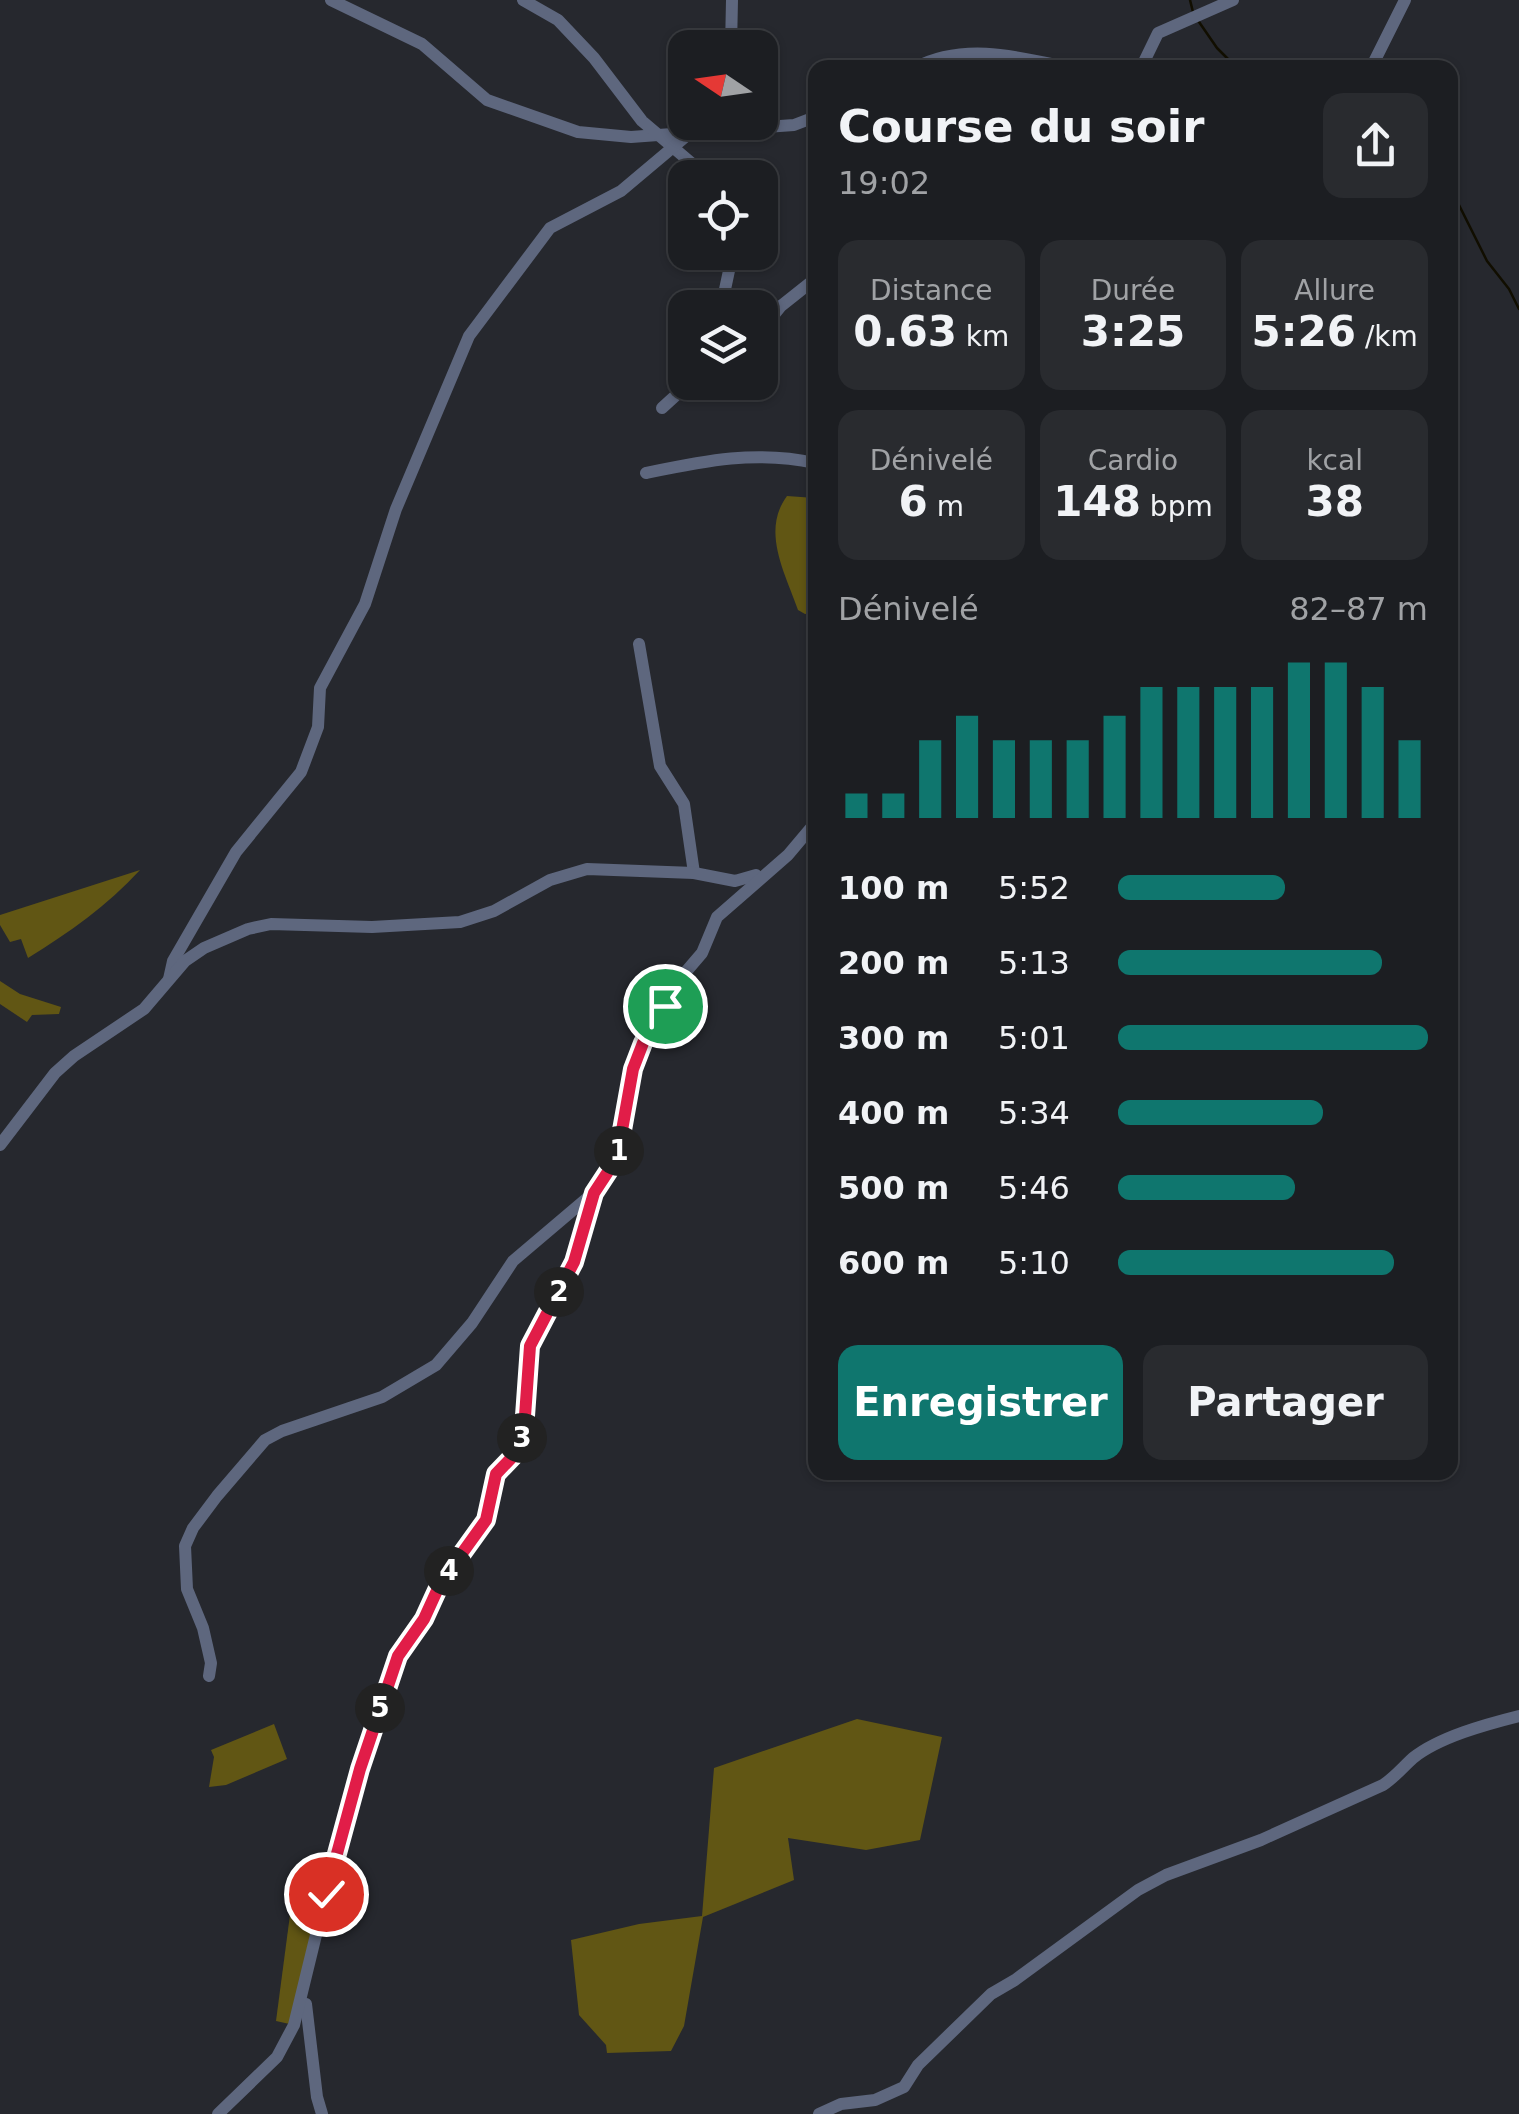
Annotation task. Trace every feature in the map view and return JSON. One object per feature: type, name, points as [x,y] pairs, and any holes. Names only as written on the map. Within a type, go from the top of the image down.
[{"type":"street","points":[[331,0],[422,44],[486,100],[578,132],[631,137],[668,134]]},
{"type":"street","points":[[522,0],[558,20],[594,58],[642,121],[687,160]]},
{"type":"street","points":[[731,30],[732,0]]},
{"type":"street","points":[[1145,60],[1158,34],[1233,0]]},
{"type":"street","points":[[1375,60],[1404,0]]},
{"type":"street","points":[[929,60],[959,54],[1033,60]]},
{"type":"street","points":[[778,126],[808,120]]},
{"type":"street","points":[[169,979],[173,961],[236,852],[301,772],[318,727],[320,688],[365,604],[396,509],[468,336],[550,228],[620,191],[682,140]]},
{"type":"street","points":[[778,310],[808,285]]},
{"type":"street","points":[[662,408],[670,400]]},
{"type":"street","points":[[646,474],[730,456],[808,462]]},
{"type":"street","points":[[639,644],[660,766],[684,804],[694,873]]},
{"type":"street","points":[[209,1676],[211,1663],[203,1628],[187,1590],[185,1546],[193,1528],[266,1440],[282,1431],[382,1398],[436,1365],[472,1323],[513,1261],[594,1193],[617,1158],[626,1094],[643,1043],[678,980],[702,953],[718,917],[808,831]]},
{"type":"street","points":[[0,1145],[55,1073],[74,1056],[144,1009],[169,979],[204,948],[248,929],[271,924],[372,927],[460,922],[494,911],[537,886],[587,869],[694,873],[736,882],[769,868]]},
{"type":"street","points":[[218,2114],[277,2057],[294,2025],[326,1894],[383,1696],[398,1656],[424,1619],[440,1584],[486,1520],[496,1474],[518,1451],[524,1430],[530,1346],[574,1262],[594,1193]]},
{"type":"street","points":[[819,2114],[841,2104],[875,2100],[904,2087],[918,2065],[991,1994],[1138,1890],[1383,1785],[1436,1744],[1485,1724],[1519,1716]]},
{"type":"street","points":[[305,1991],[316,2097],[322,2114]]},
{"type":"shaded area","points":[[787,496],[808,498],[808,614],[798,610],[782,567],[776,538],[779,509]]},
{"type":"shaded area","points":[[140,870],[87,918],[28,958],[21,939],[10,942],[0,925],[0,915]]},
{"type":"shaded area","points":[[0,981],[20,994],[61,1007],[59,1014],[32,1015],[27,1022],[0,1004]]},
{"type":"shaded area","points":[[857,1719],[942,1737],[920,1840],[866,1850],[788,1838],[794,1880],[703,1917],[684,2026],[671,2051],[607,2053],[606,2045],[579,2015],[571,1940],[639,1924],[702,1916],[714,1768]]},
{"type":"shaded area","points":[[274,1724],[287,1759],[226,1785],[209,1787],[214,1757],[211,1750]]},
{"type":"shaded area","points":[[310,1875],[326,1894],[294,2025],[276,2021],[293,1892]]},
{"type":"waterway","points":[[1190,0],[1193,12]]},
{"type":"waterway","points":[[1197,19],[1229,60]]},
{"type":"waterway","points":[[1458,203],[1487,261],[1519,309]]},
{"type":"route","points":[[326,1894],[360,1769],[398,1656],[424,1619],[440,1584],[486,1520],[496,1474],[518,1451],[524,1430],[530,1346],[574,1262],[594,1193],[617,1158],[633,1069],[665,1006]]}]
